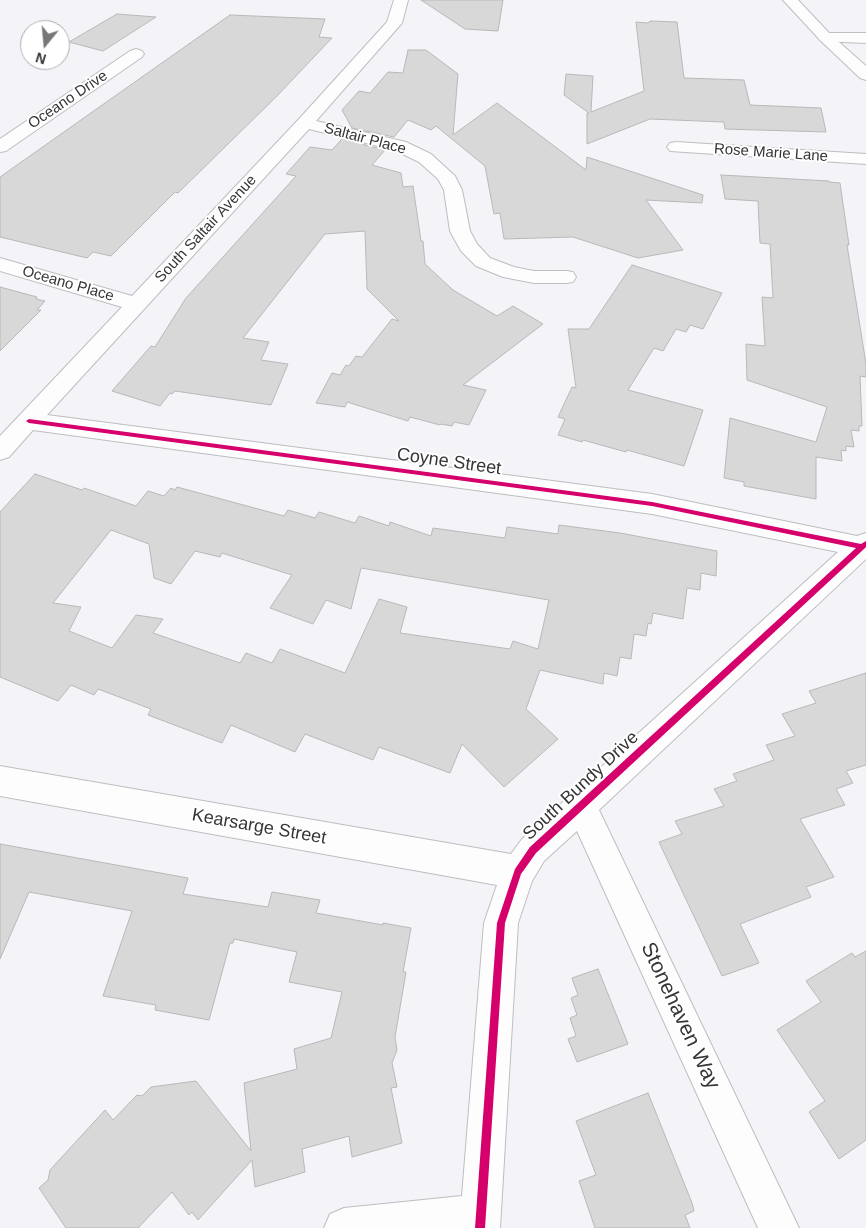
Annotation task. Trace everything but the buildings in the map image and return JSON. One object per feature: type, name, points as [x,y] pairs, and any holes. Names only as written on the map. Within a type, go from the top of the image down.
[{"type":"street","name":"South Saltair Avenue","points":[[0,452],[394,23],[402,0]]},
{"type":"street","points":[[790,0],[826,38],[866,75]]},
{"type":"street","points":[[826,38],[866,38]]},
{"type":"street","name":"Oceano Drive","points":[[0,147],[136,54]]},
{"type":"street","name":"Saltair Place","points":[[304,123],[400,146],[425,158],[446,176],[454,190],[460,231],[468,247],[483,262],[510,273],[534,277],[566,277]]},
{"type":"street","name":"Rose Marie Lane","points":[[676,147],[866,159]]},
{"type":"street","name":"Oceano Place","points":[[0,264],[137,304]]},
{"type":"street","name":"Coyne Street","points":[[29,421],[652,504],[864,545]]},
{"type":"street","name":"South Bundy Drive","points":[[480,1221],[501,923],[518,872],[534,850],[581,805],[864,545]]},
{"type":"street","name":"Kearsarge Street","points":[[0,781],[518,872]]},
{"type":"street","name":"Stonehaven Way","points":[[581,805],[778,1228]]},
{"type":"street","points":[[344,1228],[480,1221]]},
{"type":"cycle path","points":[[29,421],[652,504],[862,547]]},
{"type":"cycle path","points":[[480,1228],[501,923],[518,872],[533,850],[866,543]]}]
